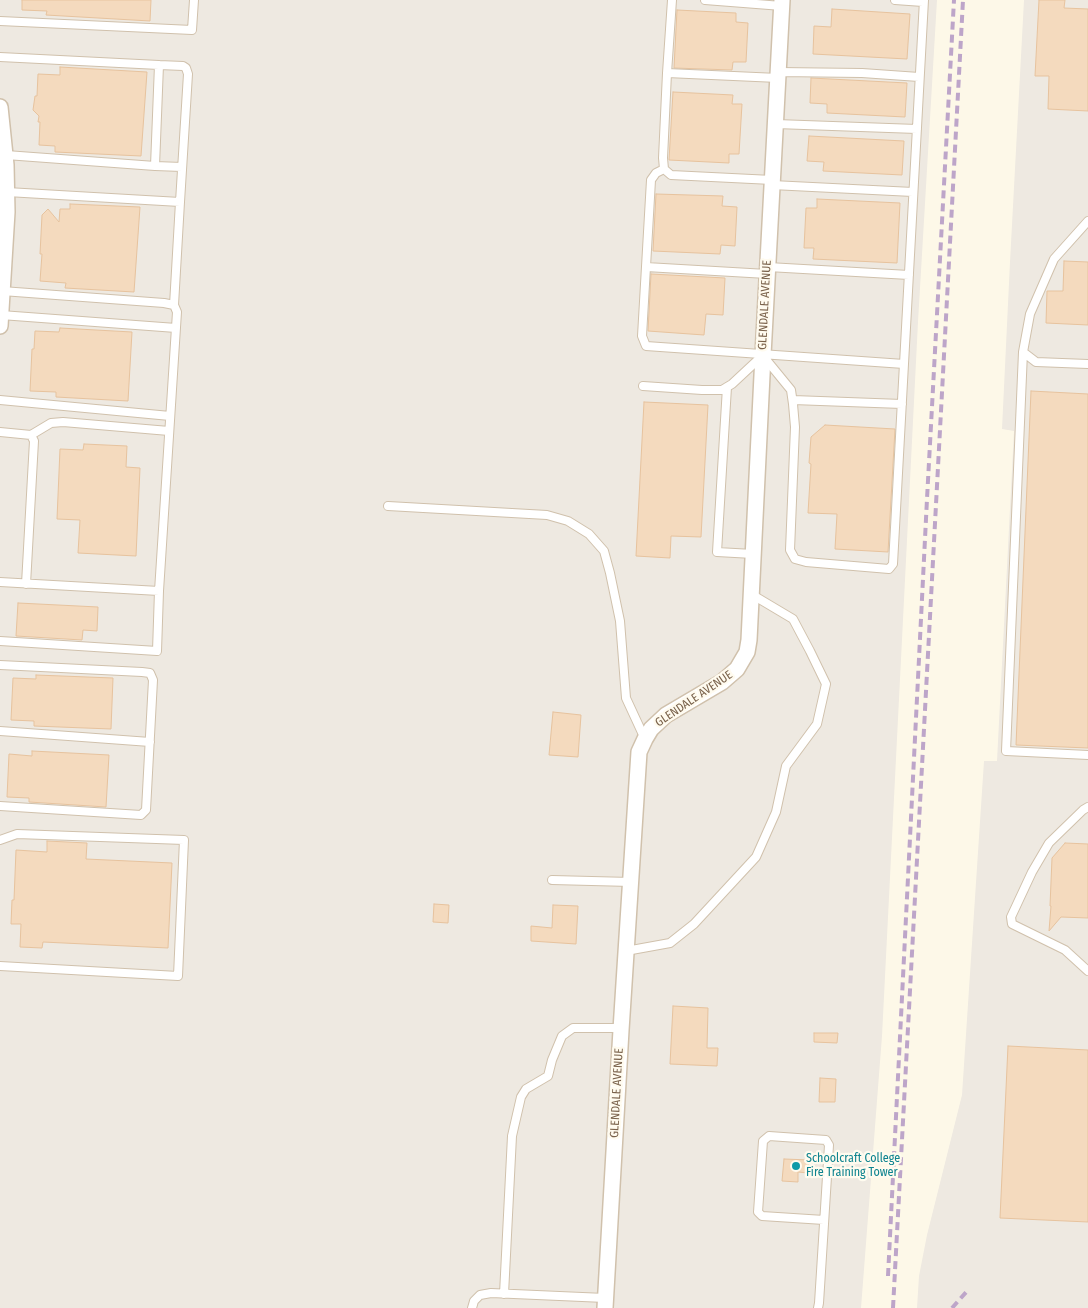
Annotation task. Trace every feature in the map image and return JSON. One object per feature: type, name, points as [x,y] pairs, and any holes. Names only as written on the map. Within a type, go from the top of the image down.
[{"type":"street","name":"GLENDALE AVENUE","points":[[605,1303],[639,752],[651,729],[666,715],[722,682],[737,669],[747,652],[749,640],[782,3]]},
{"type":"street","points":[[0,106],[6,155],[7,192],[3,222],[0,326]]},
{"type":"lane","points":[[0,21],[192,30],[194,0]]},
{"type":"lane","points":[[672,0],[663,158],[664,169],[671,175],[913,192]]},
{"type":"lane","points":[[705,0],[782,3]]},
{"type":"lane","points":[[763,355],[791,390],[793,400],[795,427],[790,550],[795,559],[806,562],[889,569],[893,564],[923,1],[895,0]]},
{"type":"lane","points":[[0,57],[183,66],[188,74],[174,305],[177,312],[156,651],[0,641]]},
{"type":"lane","points":[[155,166],[158,65]]},
{"type":"lane","points":[[667,73],[862,74],[919,77]]},
{"type":"lane","points":[[776,124],[917,129]]},
{"type":"lane","points":[[6,155],[182,167]]},
{"type":"lane","points":[[664,169],[656,173],[651,180],[642,336],[646,346],[904,364]]},
{"type":"lane","points":[[7,192],[180,202]]},
{"type":"lane","points":[[1088,221],[1054,259],[1030,314],[1023,352],[1006,751],[1088,755]]},
{"type":"lane","points":[[646,267],[909,275]]},
{"type":"lane","points":[[2,291],[174,305]]},
{"type":"lane","points":[[1,315],[176,328]]},
{"type":"lane","points":[[1023,352],[1036,362],[1088,364]]},
{"type":"lane","points":[[643,386],[722,390],[732,384],[763,355]]},
{"type":"lane","points":[[727,387],[717,552],[753,554]]},
{"type":"lane","points":[[0,400],[170,416]]},
{"type":"lane","points":[[793,400],[902,404]]},
{"type":"lane","points":[[0,432],[31,435],[51,423],[63,422],[169,431]]},
{"type":"lane","points":[[26,584],[34,441],[31,435]]},
{"type":"lane","points":[[388,506],[547,515],[568,521],[589,534],[604,552],[610,573],[620,621],[626,698],[645,738]]},
{"type":"lane","points":[[0,582],[159,591]]},
{"type":"lane","points":[[626,951],[670,943],[694,924],[756,856],[776,812],[786,766],[817,724],[826,684],[810,651],[792,619],[751,594]]},
{"type":"lane","points":[[0,665],[150,673],[153,680],[146,810],[141,815],[0,806]]},
{"type":"lane","points":[[0,730],[150,742]]},
{"type":"lane","points":[[1088,807],[1049,843],[1032,872],[1011,917],[1012,924],[1065,950],[1088,971]]},
{"type":"lane","points":[[0,840],[17,834],[184,840],[178,976],[0,966]]},
{"type":"lane","points":[[552,880],[631,882]]},
{"type":"lane","points":[[504,1294],[512,1136],[521,1097],[526,1089],[548,1076],[552,1060],[562,1036],[573,1028],[621,1028]]},
{"type":"lane","points":[[818,1308],[830,1145],[826,1140],[769,1136],[763,1141],[758,1212],[762,1216],[824,1220]]},
{"type":"lane","points":[[472,1308],[474,1301],[480,1295],[491,1293],[605,1303]]},
{"type":"shaded area","points":[[0,0],[937,0],[918,322],[882,1036],[861,1308],[0,1308]]},
{"type":"shaded area","points":[[1024,0],[1088,0],[1088,1308],[917,1308],[919,1276],[927,1235],[962,1095],[984,761],[997,761],[1014,431],[1002,429]]},
{"type":"building","points":[[22,0],[151,0],[150,21],[46,15],[47,11],[22,10]]},
{"type":"building","points":[[1039,0],[1065,0],[1064,8],[1088,9],[1088,111],[1048,109],[1049,76],[1035,76]]},
{"type":"building","points":[[832,9],[910,14],[907,59],[813,54],[814,26],[831,27]]},
{"type":"building","points":[[677,10],[736,13],[736,22],[748,23],[746,62],[733,62],[732,70],[674,68]]},
{"type":"building","points":[[60,67],[147,72],[141,156],[55,152],[55,146],[39,145],[39,116],[33,110],[35,96],[37,96],[38,74],[60,75]]},
{"type":"building","points":[[811,78],[907,83],[905,117],[827,113],[827,104],[810,103]]},
{"type":"building","points":[[673,92],[733,95],[732,104],[742,104],[739,154],[729,154],[729,163],[669,160]]},
{"type":"building","points":[[809,136],[904,141],[902,175],[823,171],[824,162],[807,161]]},
{"type":"building","points":[[656,194],[723,196],[722,206],[737,207],[735,246],[721,245],[720,254],[653,251]]},
{"type":"building","points":[[817,199],[900,203],[897,263],[813,259],[814,248],[804,248],[806,208],[817,208]]},
{"type":"building","points":[[70,204],[140,207],[134,292],[65,288],[66,283],[40,281],[42,215],[48,209],[59,222],[60,209],[70,209]]},
{"type":"building","points":[[1064,261],[1088,262],[1088,325],[1046,323],[1047,291],[1063,291]]},
{"type":"building","points":[[651,274],[725,278],[723,315],[706,314],[704,335],[648,331]]},
{"type":"building","points":[[60,328],[132,332],[128,401],[56,397],[56,392],[30,391],[35,331],[59,332]]},
{"type":"building","points":[[1031,391],[1088,394],[1088,748],[1016,745]]},
{"type":"building","points":[[644,402],[708,405],[701,537],[671,536],[670,558],[636,556]]},
{"type":"building","points":[[825,425],[895,429],[888,552],[835,549],[837,514],[808,513],[811,437]]},
{"type":"building","points":[[84,444],[127,446],[126,467],[140,468],[136,556],[78,553],[80,520],[57,519],[60,449],[83,450]]},
{"type":"building","points":[[18,603],[98,607],[97,631],[83,630],[82,640],[16,636]]},
{"type":"building","points":[[36,675],[113,678],[111,729],[34,726],[34,721],[11,720],[13,678],[36,679]]},
{"type":"building","points":[[553,712],[581,715],[578,757],[549,755]]},
{"type":"building","points":[[32,751],[109,755],[106,807],[29,802],[29,798],[7,797],[9,754],[32,756]]},
{"type":"building","points":[[47,841],[87,843],[86,859],[172,863],[168,948],[43,942],[42,948],[20,947],[21,924],[11,924],[16,850],[47,852]]},
{"type":"building","points":[[1065,843],[1088,844],[1088,918],[1061,917],[1049,931],[1052,858]]},
{"type":"building","points":[[434,904],[449,905],[448,923],[433,922]]},
{"type":"building","points":[[553,905],[578,906],[576,944],[531,941],[531,926],[552,928]]},
{"type":"building","points":[[673,1006],[708,1008],[707,1048],[718,1048],[717,1066],[670,1064]]},
{"type":"building","points":[[814,1033],[838,1033],[837,1043],[814,1042]]},
{"type":"building","points":[[1008,1046],[1088,1050],[1088,1222],[1000,1218]]},
{"type":"building","points":[[820,1078],[836,1079],[835,1102],[819,1102]]},
{"type":"building","name":"Schoolcraft College Fire Training Tower","points":[[784,1159],[809,1160],[808,1173],[798,1172],[798,1182],[782,1181]]},
{"type":"railway","points":[[888,1276],[954,0]]},
{"type":"railway","points":[[893,1308],[963,0]]},
{"type":"railway","points":[[952,1308],[968,1290]]},
{"type":"place","name":"Schoolcraft College Fire Training Tower","points":[[796,1166]]}]
